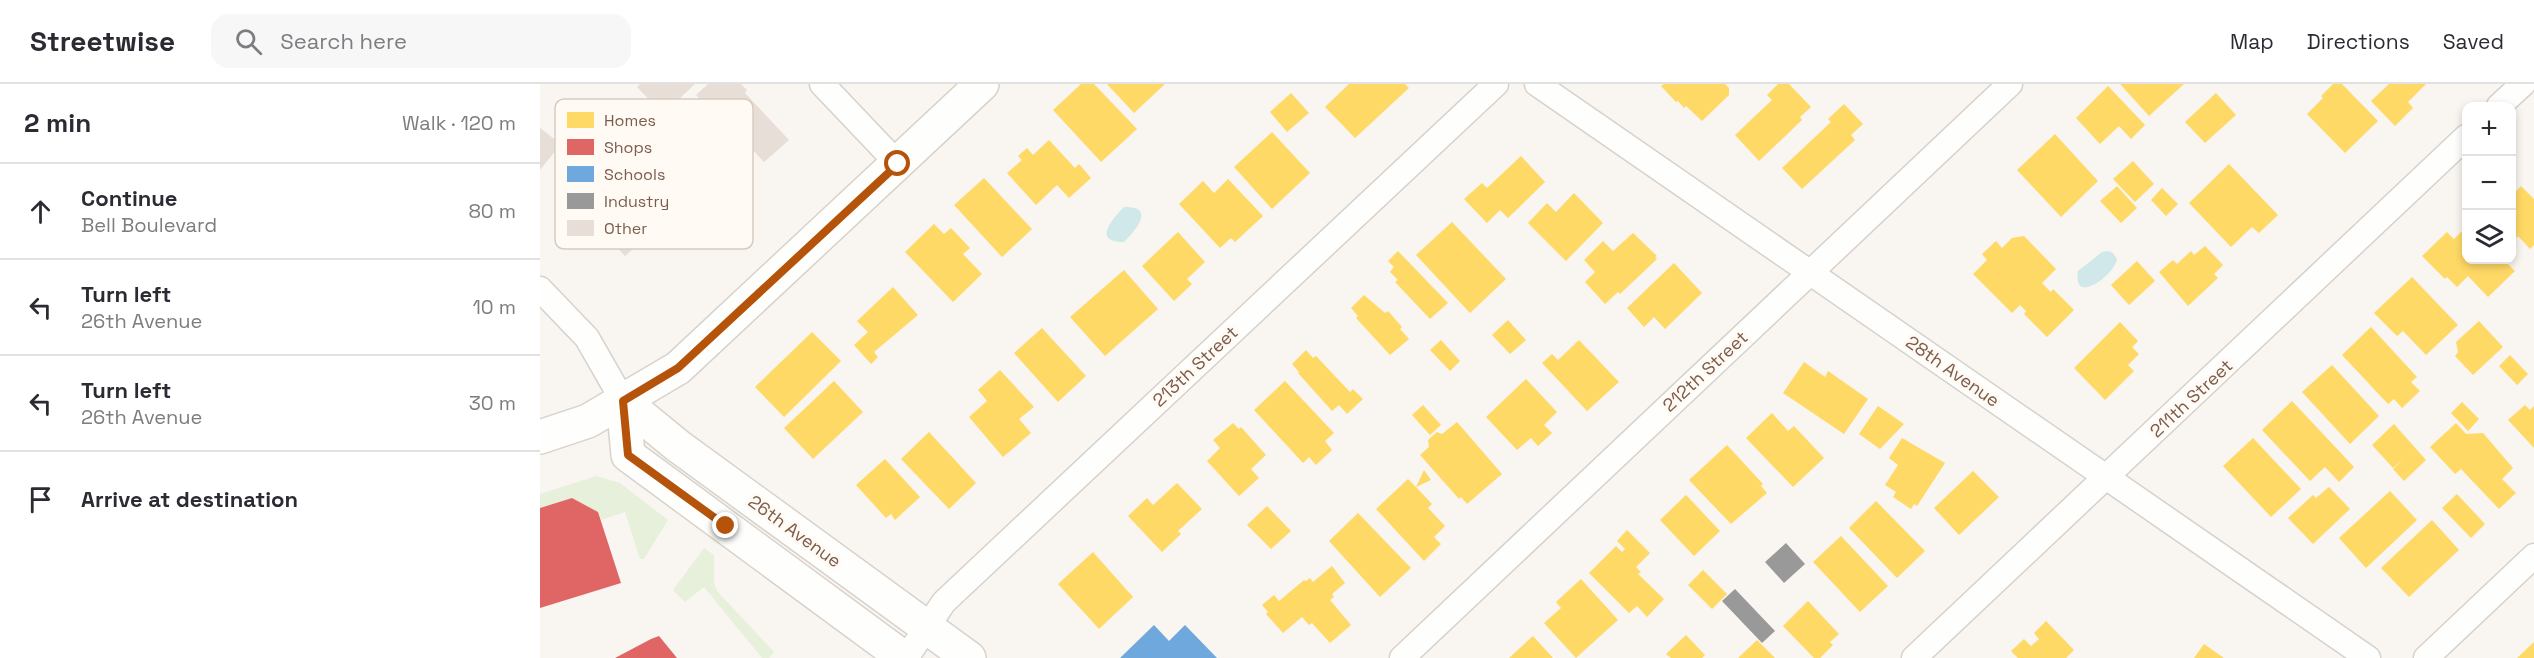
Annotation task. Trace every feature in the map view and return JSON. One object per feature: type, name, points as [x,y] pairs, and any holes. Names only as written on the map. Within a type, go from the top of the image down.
[{"type":"street","points":[[822,84],[898,164]]},
{"type":"street","points":[[540,437],[588,421],[678,368],[982,84]]},
{"type":"street","name":"213th Street","points":[[905,658],[944,602],[1496,84]]},
{"type":"street","name":"28th Avenue","points":[[1537,84],[2368,658]]},
{"type":"street","name":"212th Street","points":[[1402,658],[2010,84]]},
{"type":"street","points":[[2503,102],[2523,84]]},
{"type":"street","name":"211th Street","points":[[1914,658],[2462,141]]},
{"type":"street","name":"26th Avenue","points":[[540,289],[587,338],[623,401],[678,446],[969,658]]},
{"type":"street","name":"26th Avenue","points":[[623,401],[628,455],[905,658]]},
{"type":"street","points":[[2426,658],[2534,556]]},
{"type":"green space","points":[[596,476],[620,483],[668,520],[644,559],[640,559],[625,512],[601,520],[598,512],[572,498],[540,508],[540,494]]},
{"type":"green space","points":[[704,548],[714,555],[714,583],[717,591],[774,652],[769,658],[762,658],[704,587],[685,602],[673,590]]},
{"type":"water","points":[[1124,207],[1139,210],[1140,220],[1138,226],[1124,242],[1114,241],[1107,234],[1108,229],[1110,223]]},
{"type":"water","points":[[2102,252],[2113,253],[2117,259],[2109,273],[2094,285],[2081,286],[2078,281],[2078,271]]},
{"type":"building: Homes","points":[[1081,84],[1094,84],[1137,129],[1101,162],[1053,110]]},
{"type":"building: Homes","points":[[1107,84],[1165,84],[1134,113]]},
{"type":"building: Homes","points":[[1349,84],[1405,84],[1409,88],[1355,138],[1325,107]]},
{"type":"building: Homes","points":[[1664,84],[1725,84],[1729,88],[1729,95],[1702,121],[1686,106],[1684,108],[1678,101],[1676,102],[1661,86]]},
{"type":"building: Homes","points":[[1778,84],[1789,84],[1811,107],[1800,117],[1802,120],[1759,161],[1735,135],[1772,100],[1767,95]]},
{"type":"building: Homes","points":[[2120,84],[2184,84],[2149,116]]},
{"type":"building: Homes","points":[[2333,84],[2342,84],[2378,121],[2345,153],[2307,114]]},
{"type":"building: Homes","points":[[2389,84],[2426,84],[2408,102],[2413,108],[2395,126],[2371,101]]},
{"type":"building: Homes","points":[[2108,86],[2145,125],[2131,139],[2119,126],[2100,144],[2076,118]]},
{"type":"building: Homes","points":[[1291,93],[1309,113],[1287,132],[1270,112]]},
{"type":"building: Homes","points":[[2216,93],[2236,115],[2205,143],[2185,122]]},
{"type":"building: Homes","points":[[1844,104],[1863,124],[1851,135],[1855,140],[1802,189],[1782,168],[1831,122],[1828,119]]},
{"type":"building: Homes","points":[[1272,132],[1310,173],[1272,209],[1234,167]]},
{"type":"building: Homes","points":[[2055,134],[2098,181],[2061,217],[2017,170]]},
{"type":"building: Homes","points":[[1049,140],[1075,168],[1079,164],[1091,178],[1069,198],[1057,185],[1036,205],[1007,173],[1022,160],[1018,156],[1027,148],[1033,155]]},
{"type":"building: Homes","points":[[1521,156],[1545,182],[1508,218],[1500,210],[1487,223],[1464,199],[1482,183],[1487,188]]},
{"type":"building: Homes","points":[[2133,161],[2154,184],[2135,202],[2113,179]]},
{"type":"building: Homes","points":[[2229,164],[2278,215],[2259,233],[2252,227],[2231,247],[2189,203]]},
{"type":"building: Homes","points":[[984,178],[1032,229],[1002,257],[954,205]]},
{"type":"building: Homes","points":[[1228,179],[1263,216],[1235,242],[1231,238],[1220,248],[1179,204],[1203,181],[1214,193]]},
{"type":"building: Homes","points":[[2117,186],[2137,208],[2121,223],[2100,201]]},
{"type":"building: Homes","points":[[2521,186],[2534,199],[2534,245],[2530,249],[2518,236],[2516,238],[2516,191]]},
{"type":"building: Homes","points":[[2162,188],[2178,204],[2166,216],[2151,200]]},
{"type":"building: Homes","points":[[1574,193],[1603,223],[1566,261],[1528,223],[1547,203],[1556,212]]},
{"type":"building: Homes","points":[[1452,222],[1506,279],[1470,313],[1416,255]]},
{"type":"building: Homes","points":[[934,224],[944,234],[951,228],[970,248],[963,254],[982,274],[953,302],[905,252]]},
{"type":"building: Homes","points":[[2462,231],[2462,264],[2508,264],[2515,271],[2488,297],[2468,276],[2457,287],[2447,277],[2445,279],[2422,256],[2447,232],[2454,239]]},
{"type":"building: Homes","points":[[1178,232],[1205,262],[1187,279],[1192,284],[1174,301],[1142,266]]},
{"type":"building: Homes","points":[[1633,233],[1657,256],[1655,257],[1657,259],[1620,294],[1618,292],[1605,304],[1585,282],[1595,272],[1584,260],[1603,241],[1613,251]]},
{"type":"building: Homes","points":[[2024,236],[2056,269],[2042,283],[2051,292],[2053,289],[2074,310],[2047,337],[2024,314],[2026,311],[2020,305],[2012,313],[1973,274],[1987,260],[1982,254],[1996,241],[2002,248],[2012,238]]},
{"type":"building: Homes","points":[[2205,246],[2223,265],[2214,274],[2218,278],[2188,306],[2159,272],[2173,260],[2177,264],[2191,251],[2194,255]]},
{"type":"building: Homes","points":[[1398,251],[1448,303],[1430,319],[1395,282],[1398,280],[1390,272],[1394,267],[1388,261]]},
{"type":"building: Homes","points":[[2137,261],[2155,281],[2129,305],[2111,285]]},
{"type":"building: Homes","points":[[1674,263],[1702,293],[1665,329],[1654,317],[1644,327],[1627,308]]},
{"type":"building: Homes","points":[[1124,270],[1158,309],[1105,356],[1070,317]]},
{"type":"building: Homes","points":[[2412,277],[2458,325],[2426,355],[2403,331],[2397,336],[2374,313]]},
{"type":"building: Homes","points":[[893,287],[918,315],[874,352],[878,357],[871,364],[854,345],[868,332],[857,321]]},
{"type":"building: Homes","points":[[1364,295],[1385,313],[1388,311],[1409,339],[1390,355],[1356,318],[1358,316],[1351,308]]},
{"type":"building: Homes","points":[[1508,320],[1526,340],[1510,354],[1492,335]]},
{"type":"building: Homes","points":[[2479,321],[2503,347],[2473,375],[2455,356],[2458,352],[2456,342]]},
{"type":"building: Homes","points":[[2120,322],[2138,341],[2132,347],[2139,354],[2128,365],[2134,371],[2105,400],[2074,368]]},
{"type":"building: Homes","points":[[2371,327],[2417,377],[2411,382],[2420,391],[2402,408],[2394,399],[2388,404],[2342,355]]},
{"type":"building: Homes","points":[[1042,328],[1086,376],[1058,402],[1014,353]]},
{"type":"building: Homes","points":[[812,332],[841,361],[784,417],[755,387]]},
{"type":"building: Homes","points":[[1441,340],[1460,361],[1450,371],[1430,350]]},
{"type":"building: Homes","points":[[1579,340],[1619,382],[1587,411],[1542,363],[1552,354],[1558,360]]},
{"type":"building: Homes","points":[[1306,350],[1313,358],[1316,356],[1350,392],[1353,389],[1363,399],[1347,414],[1339,405],[1332,411],[1292,364]]},
{"type":"building: Homes","points":[[2510,355],[2528,374],[2517,385],[2499,366]]},
{"type":"building: Homes","points":[[1804,362],[1825,377],[1828,371],[1868,399],[1844,434],[1783,393]]},
{"type":"building: Homes","points":[[2332,365],[2379,416],[2350,444],[2302,392]]},
{"type":"building: Homes","points":[[1000,370],[1034,407],[1019,419],[1031,433],[1003,457],[969,417],[987,401],[978,390]]},
{"type":"building: Homes","points":[[1526,379],[1557,412],[1544,425],[1552,433],[1538,446],[1531,438],[1517,450],[1486,417]]},
{"type":"building: Homes","points":[[834,381],[863,412],[813,459],[784,428]]},
{"type":"building: Homes","points":[[1285,381],[1334,433],[1325,441],[1332,450],[1316,465],[1309,457],[1303,463],[1254,410]]},
{"type":"building: Homes","points":[[2292,401],[2354,467],[2339,482],[2325,467],[2310,481],[2262,430]]},
{"type":"building: Homes","points":[[2462,402],[2479,419],[2468,431],[2451,413]]},
{"type":"building: Homes","points":[[1423,405],[1441,425],[1430,435],[1412,415]]},
{"type":"building: Homes","points":[[2525,405],[2530,410],[2534,406],[2534,448],[2508,420]]},
{"type":"building: Homes","points":[[1878,406],[1904,424],[1880,449],[1859,434]]},
{"type":"building: Homes","points":[[1772,413],[1788,431],[1794,426],[1824,458],[1793,487],[1746,438]]},
{"type":"building: Homes","points":[[1457,422],[1502,474],[1467,504],[1461,497],[1459,499],[1420,455],[1429,447],[1428,440],[1437,432],[1442,434]]},
{"type":"building: Homes","points":[[1233,423],[1239,429],[1241,427],[1266,455],[1251,469],[1259,478],[1239,496],[1207,461],[1220,448],[1213,440]]},
{"type":"building: Homes","points":[[2456,423],[2466,434],[2483,433],[2513,468],[2502,479],[2516,493],[2499,509],[2461,469],[2455,474],[2430,447]]},
{"type":"building: Homes","points":[[2394,424],[2426,460],[2404,481],[2393,469],[2404,459],[2393,468],[2372,445]]},
{"type":"building: Homes","points":[[929,432],[976,483],[949,509],[901,459]]},
{"type":"building: Homes","points":[[1902,438],[1945,463],[1917,506],[1914,504],[1911,509],[1893,497],[1896,492],[1885,485],[1898,465],[1889,458]]},
{"type":"building: Homes","points":[[2253,438],[2301,489],[2271,517],[2223,466]]},
{"type":"building: Homes","points":[[1727,445],[1763,484],[1761,486],[1767,493],[1731,524],[1689,480]]},
{"type":"building: Homes","points":[[885,459],[920,497],[895,520],[891,514],[886,518],[856,485]]},
{"type":"building: Homes","points":[[1424,470],[1431,480],[1416,487]]},
{"type":"building: Homes","points":[[1973,471],[1999,497],[1959,535],[1934,508]]},
{"type":"building: Homes","points":[[1408,479],[1432,504],[1428,508],[1445,526],[1434,537],[1441,544],[1424,561],[1376,509]]},
{"type":"building: Homes","points":[[1177,483],[1202,509],[1178,531],[1181,534],[1162,552],[1128,516],[1147,498],[1153,505]]},
{"type":"building: Homes","points":[[2329,487],[2350,509],[2313,544],[2288,518],[2313,495],[2316,498]]},
{"type":"building: Homes","points":[[2390,491],[2417,520],[2366,568],[2339,538]]},
{"type":"building: Homes","points":[[2457,494],[2485,524],[2471,538],[2442,508]]},
{"type":"building: Homes","points":[[1686,495],[1720,531],[1694,556],[1660,520]]},
{"type":"building: Homes","points":[[1876,501],[1925,551],[1897,578],[1849,528]]},
{"type":"building: Homes","points":[[1267,506],[1291,531],[1271,549],[1247,525]]},
{"type":"building: Homes","points":[[1358,513],[1411,568],[1380,597],[1329,541]]},
{"type":"building: Homes","points":[[2432,520],[2459,550],[2409,597],[2381,568]]},
{"type":"building: Homes","points":[[1627,530],[1650,553],[1636,567],[1641,572],[1638,574],[1664,599],[1647,617],[1637,606],[1629,613],[1589,573],[1616,546],[1622,552],[1625,549],[1617,541]]},
{"type":"building: Homes","points":[[1841,536],[1888,586],[1860,612],[1813,562]]},
{"type":"building: Homes","points":[[1093,552],[1133,597],[1099,629],[1058,584]]},
{"type":"building: Homes","points":[[1332,566],[1345,583],[1332,594],[1334,597],[1330,600],[1351,625],[1330,643],[1312,623],[1309,625],[1302,617],[1283,633],[1266,614],[1268,612],[1262,605],[1274,595],[1279,601],[1304,580],[1310,578],[1313,582]]},
{"type":"building: Homes","points":[[1703,570],[1727,594],[1712,609],[1688,585]]},
{"type":"building: Homes","points":[[1581,579],[1618,620],[1576,658],[1544,623],[1561,608],[1556,602]]},
{"type":"building: Homes","points":[[1808,601],[1839,634],[1830,642],[1833,645],[1820,658],[1814,658],[1783,626]]},
{"type":"building: Homes","points":[[2046,621],[2074,650],[2066,658],[2018,658],[2011,651],[2024,639],[2031,646],[2039,639],[2034,633]]},
{"type":"building: Homes","points":[[1686,635],[1705,655],[1702,658],[1671,658],[1666,654]]},
{"type":"building: Homes","points":[[1533,636],[1553,658],[1509,658]]},
{"type":"building: Homes","points":[[1757,640],[1775,658],[1738,658]]},
{"type":"building: Homes","points":[[2534,642],[2534,658],[2517,658]]},
{"type":"building: Homes","points":[[2204,644],[2224,658],[2194,658]]},
{"type":"building: Shops","points":[[572,498],[598,512],[621,583],[540,608],[540,508]]},
{"type":"building: Shops","points":[[659,636],[677,658],[615,658],[651,639]]},
{"type":"building: Schools","points":[[1154,625],[1169,641],[1185,625],[1217,658],[1120,658]]},
{"type":"building: Industry","points":[[1786,543],[1805,564],[1784,583],[1765,562]]},
{"type":"building: Industry","points":[[1735,589],[1775,631],[1762,643],[1722,601]]},
{"type":"building: Other","points":[[640,84],[695,84],[679,99],[649,99],[637,87]]},
{"type":"building: Other","points":[[708,84],[741,84],[747,90],[745,93],[751,99],[700,99],[696,95]]},
{"type":"building: Other","points":[[753,102],[789,140],[764,162],[753,150]]},
{"type":"building: Other","points":[[540,128],[555,139],[555,151],[540,170]]},
{"type":"building: Other","points":[[618,249],[633,249],[625,256]]},
{"type":"route","points":[[726,526],[628,455],[623,401],[678,368],[898,164]]}]
